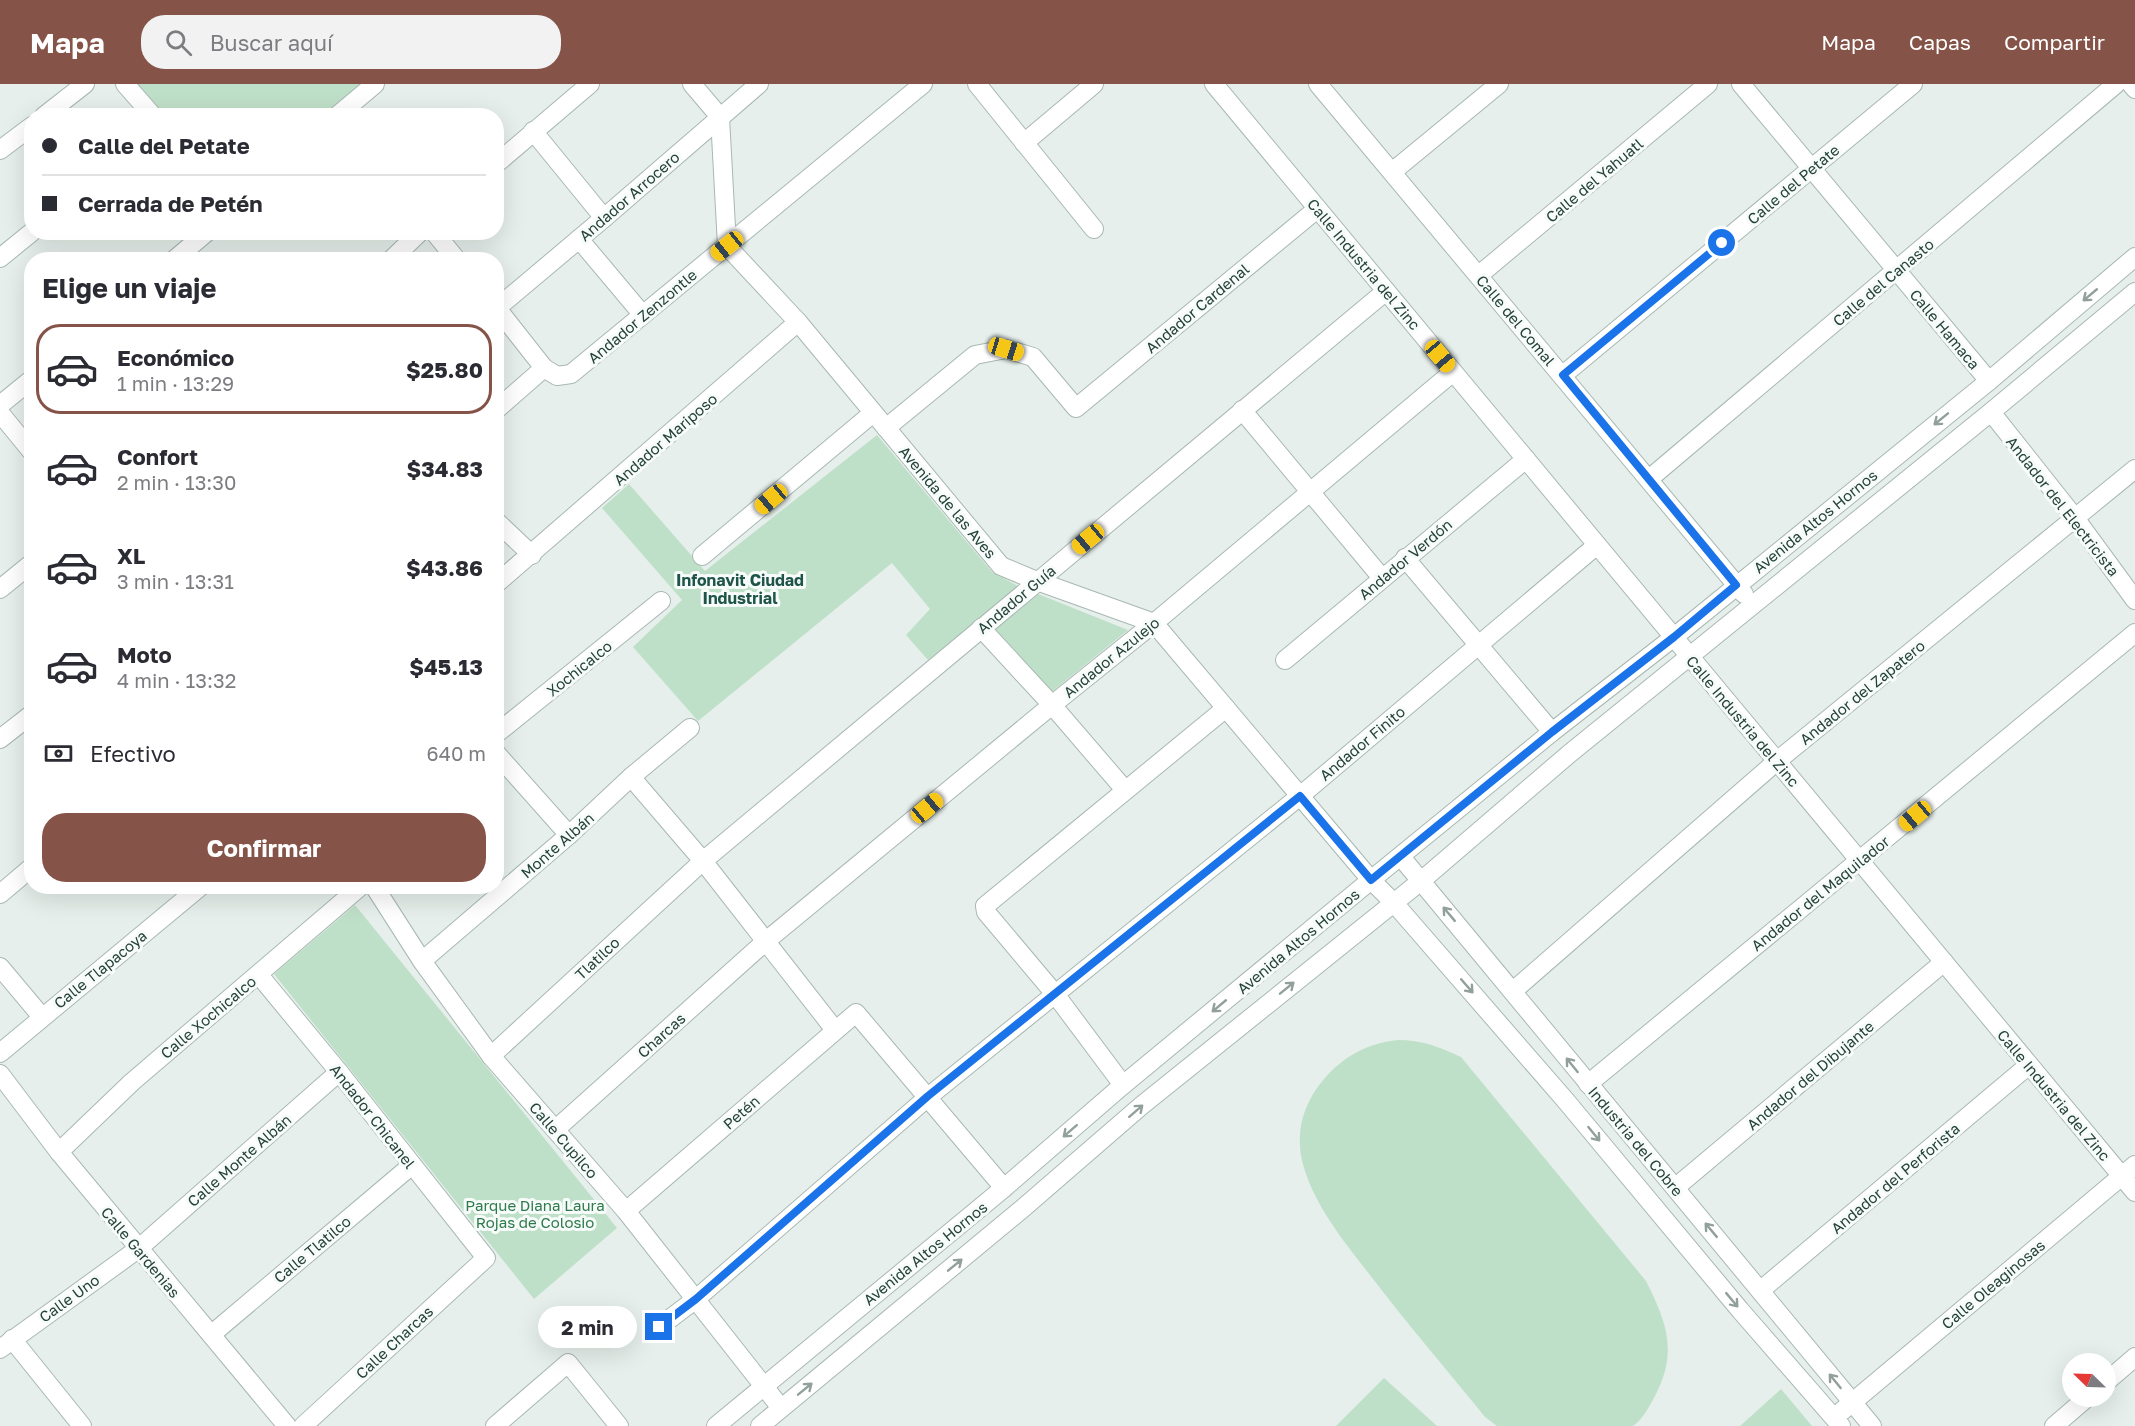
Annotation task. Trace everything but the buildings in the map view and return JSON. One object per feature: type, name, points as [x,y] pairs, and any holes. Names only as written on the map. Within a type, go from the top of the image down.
[{"type":"street","points":[[54,108],[85,84]]},
{"type":"street","points":[[125,84],[146,108]]},
{"type":"street","points":[[346,108],[375,84]]},
{"type":"street","points":[[504,157],[590,84]]},
{"type":"street","points":[[692,84],[720,117],[727,246]]},
{"type":"street","name":"Andador Arrocero","points":[[504,301],[759,84]]},
{"type":"street","name":"Andador Zenzontle","points":[[544,368],[557,376],[571,374],[923,84]]},
{"type":"street","points":[[977,84],[1094,229]]},
{"type":"street","points":[[1024,143],[1094,84]]},
{"type":"street","name":"Calle Industria del Zinc","points":[[1214,84],[2029,1065],[2128,1170],[2135,1192]]},
{"type":"street","name":"Calle del Comal","points":[[1318,84],[1753,605]]},
{"type":"street","points":[[1392,172],[1499,84]]},
{"type":"street","name":"Calle del Yahuatl","points":[[1479,275],[1708,84]]},
{"type":"street","name":"Calle Hamaca","points":[[1741,84],[1989,381]]},
{"type":"street","name":"Calle del Petate","points":[[1563,375],[1913,84]]},
{"type":"street","name":"Calle del Canasto","points":[[1649,479],[2116,84]]},
{"type":"street","points":[[2131,84],[2135,89]]},
{"type":"street","points":[[533,131],[604,218]]},
{"type":"street","points":[[0,150],[24,132]]},
{"type":"street","name":"Andador Cardenal","points":[[886,428],[975,355],[1006,349],[1033,357],[1076,408],[1317,208]]},
{"type":"street","points":[[0,258],[24,238]]},
{"type":"street","points":[[579,239],[642,314]]},
{"type":"street","points":[[183,252],[198,240]]},
{"type":"street","points":[[399,252],[412,240]]},
{"type":"street","points":[[441,240],[450,252]]},
{"type":"street","name":"Avenida de las Aves","points":[[727,246],[798,322],[1001,566],[1154,623],[1371,880]]},
{"type":"street","name":"Avenida Altos Hornos","points":[[716,1426],[1371,880],[1989,381],[2135,257]]},
{"type":"street","name":"Andador Guía","points":[[703,861],[1386,291]]},
{"type":"street","name":"Avenida Altos Hornos","points":[[760,1426],[1022,1209],[1142,1106],[1421,881],[1569,754],[1991,412],[2135,292]]},
{"type":"street","points":[[504,316],[544,368],[504,403]]},
{"type":"street","name":"Andador Mariposo","points":[[532,555],[798,322]]},
{"type":"street","name":"Andador Azulejo","points":[[766,941],[1154,623],[1453,372]]},
{"type":"street","points":[[0,405],[24,386]]},
{"type":"street","points":[[1242,410],[1382,578]]},
{"type":"street","points":[[0,412],[24,442]]},
{"type":"street","name":"Andador del Electricista","points":[[1991,412],[2075,518],[2135,600]]},
{"type":"street","points":[[702,556],[873,413]]},
{"type":"street","name":"Andador Verdón","points":[[1285,660],[1526,459]]},
{"type":"street","name":"Andador del Zapatero","points":[[1513,991],[1777,762],[2135,469]]},
{"type":"street","points":[[504,529],[532,555],[504,578]]},
{"type":"street","name":"Andador Finito","points":[[659,1327],[696,1299],[928,1096],[1300,796],[1597,545]]},
{"type":"street","points":[[1405,558],[1552,732]]},
{"type":"street","points":[[0,589],[24,570]]},
{"type":"street","name":"Xochicalco","points":[[504,723],[661,601]]},
{"type":"street","points":[[981,628],[1052,705],[1125,790]]},
{"type":"street","name":"Andador del Maquilador","points":[[1588,1084],[2135,633]]},
{"type":"street","points":[[1123,1085],[1055,994],[986,912],[986,906],[1226,708]]},
{"type":"street","points":[[0,739],[24,720]]},
{"type":"street","name":"Monte Albán","points":[[504,891],[569,835],[631,777],[690,728]]},
{"type":"street","points":[[504,762],[569,835]]},
{"type":"street","points":[[631,777],[703,861],[835,1030]]},
{"type":"street","name":"Industria del Cobre","points":[[1401,857],[1872,1426]]},
{"type":"street","name":"Tlatilco","points":[[491,1056],[703,861]]},
{"type":"street","points":[[0,894],[24,874]]},
{"type":"street","name":"Industria del Cobre","points":[[1371,880],[1394,903],[1559,1092],[1837,1422]]},
{"type":"street","name":"Calle Tlapacoya","points":[[0,1053],[191,894]]},
{"type":"street","name":"Calle Xochicalco","points":[[59,1152],[132,1082],[353,894]]},
{"type":"street","name":"Calle Cupilco","points":[[379,894],[422,961],[491,1056],[626,1211],[781,1408]]},
{"type":"street","name":"Monte Albán","points":[[422,961],[500,894]]},
{"type":"street","name":"Charcas","points":[[555,1130],[766,941]]},
{"type":"street","name":"Andador del Dibujante","points":[[1676,1187],[1944,962]]},
{"type":"street","points":[[0,967],[42,1017]]},
{"type":"street","name":"Andador Chicanel","points":[[259,975],[486,1258]]},
{"type":"street","name":"Petén","points":[[626,1211],[855,1013],[928,1096]]},
{"type":"street","name":"Andador del Perforista","points":[[1761,1290],[2029,1065]]},
{"type":"street","name":"Calle Monte Albán","points":[[138,1248],[339,1072]]},
{"type":"street","name":"Calle Gardenias","points":[[1,1078],[59,1152],[287,1426]]},
{"type":"street","points":[[928,1096],[1004,1188]]},
{"type":"street","name":"Calle Tlatilco","points":[[212,1334],[412,1165]]},
{"type":"street","name":"Calle Oleaginosas","points":[[1837,1422],[1852,1403],[2128,1170]]},
{"type":"street","name":"Calle Uno","points":[[6,1344],[138,1248]]},
{"type":"street","name":"Calle Charcas","points":[[303,1426],[486,1258]]},
{"type":"street","points":[[6,1344],[82,1426]]},
{"type":"street","points":[[2116,1373],[2135,1357]]},
{"type":"street","points":[[495,1426],[568,1363],[619,1426]]},
{"type":"street","points":[[2054,1426],[2076,1407]]},
{"type":"green space","points":[[125,84],[364,84],[335,108],[147,108]]},
{"type":"green space","points":[[877,435],[992,572],[1018,586],[1128,630],[1038,703],[968,628],[928,660],[906,635],[930,609],[892,563],[698,721],[633,647],[682,600],[602,508],[629,484],[705,571]]},
{"type":"green space","name":"Parque Diana Laura Rojas de Colosio","points":[[355,905],[617,1228],[534,1299],[274,974]]},
{"type":"green space","points":[[1398,1040],[1431,1045],[1461,1057],[1646,1281],[1660,1310],[1668,1351],[1662,1380],[1655,1396],[1643,1416],[1633,1426],[1497,1426],[1485,1417],[1400,1314],[1325,1213],[1310,1183],[1301,1156],[1300,1132],[1305,1110],[1324,1079],[1348,1057],[1377,1044]]},
{"type":"green space","points":[[1384,1378],[1437,1426],[1336,1426]]},
{"type":"green space","points":[[1781,1389],[1812,1426],[1740,1426]]},
{"type":"district","name":"Infonavit Ciudad Industrial","points":[[740,589]]},
{"type":"route","points":[[659,1327],[696,1299],[928,1096],[1300,796],[1371,880],[1736,585],[1563,375],[1722,243]]}]
